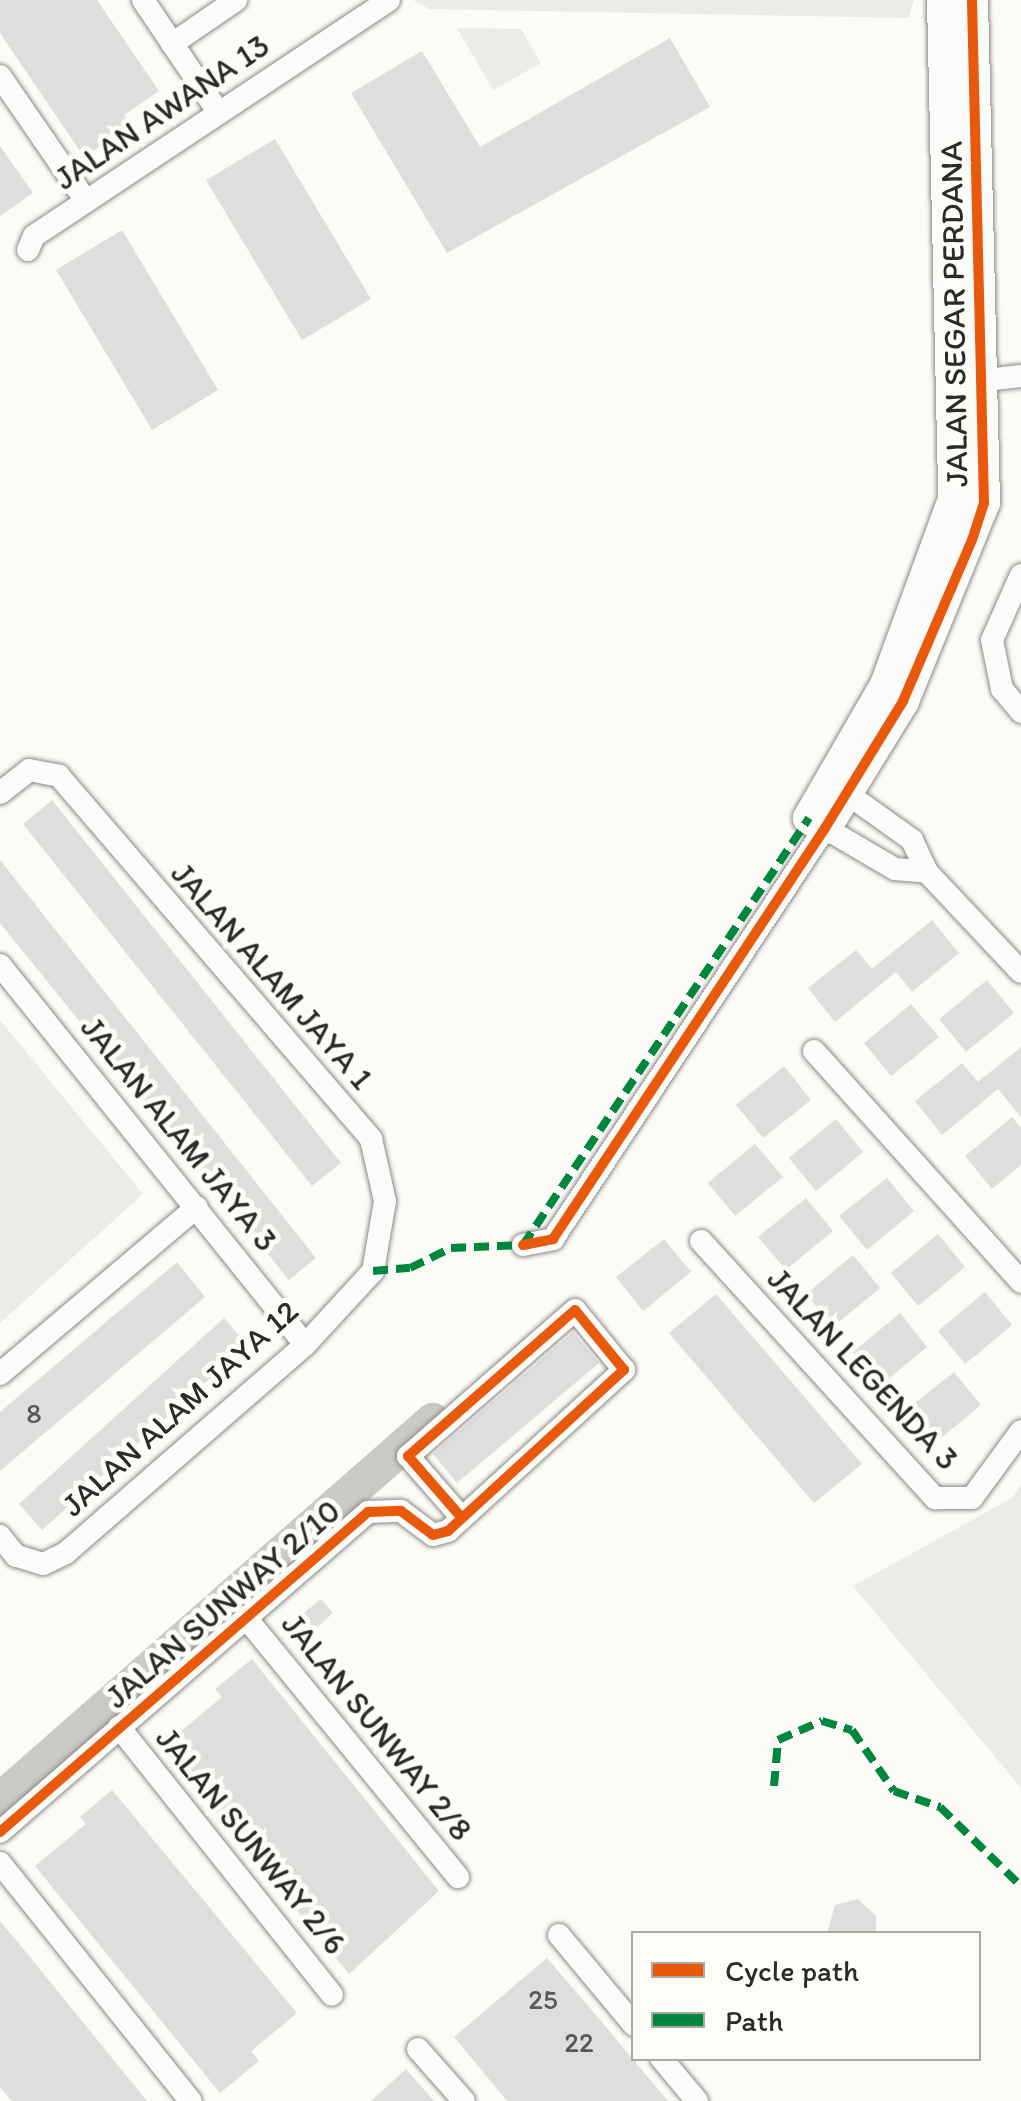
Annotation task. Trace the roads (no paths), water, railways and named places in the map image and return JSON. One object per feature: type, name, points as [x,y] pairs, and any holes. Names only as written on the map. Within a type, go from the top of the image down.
[{"type":"street","points":[[143,0],[219,113]]},
{"type":"street","points":[[172,44],[236,0]]},
{"type":"street","name":"JALAN AWANA 13","points":[[28,250],[34,236],[388,0]]},
{"type":"street","name":"JALAN SEGAR PERDANA","points":[[817,823],[838,787],[903,701],[984,503],[967,382],[942,0]]},
{"type":"street","name":"JALAN SEGAR PERDANA","points":[[967,382],[972,0]]},
{"type":"street","points":[[0,76],[86,201]]},
{"type":"street","points":[[967,382],[1021,376]]},
{"type":"street","points":[[1021,575],[992,640],[1002,690],[1021,712]]},
{"type":"street","name":"JALAN ALAM JAYA 1","points":[[0,793],[29,770],[59,776],[371,1139],[386,1201],[373,1270]]},
{"type":"street","points":[[838,787],[912,840],[927,872],[1021,972]]},
{"type":"street","points":[[522,1244],[559,1230],[817,823],[895,869],[927,872]]},
{"type":"street","name":"JALAN ALAM JAYA 3","points":[[0,965],[305,1345]]},
{"type":"street","points":[[814,1051],[1021,1282]]},
{"type":"street","points":[[0,1374],[197,1207]]},
{"type":"street","name":"JALAN LEGENDA 3","points":[[700,1241],[935,1498],[972,1498],[1021,1431]]},
{"type":"street","name":"JALAN ALAM JAYA 12","points":[[0,1536],[16,1556],[43,1564],[66,1553],[305,1345],[373,1270]]},
{"type":"street","points":[[575,1310],[624,1370],[462,1517],[408,1456],[575,1310]]},
{"type":"street","name":"JALAN SUNWAY 2/10","points":[[0,1832],[368,1512],[401,1511],[433,1534],[462,1517]]},
{"type":"street","name":"JALAN SUNWAY 2/8","points":[[246,1618],[458,1877]]},
{"type":"street","name":"JALAN SUNWAY 2/6","points":[[119,1727],[332,1995]]},
{"type":"street","points":[[0,1863],[191,2101]]},
{"type":"street","points":[[560,1935],[631,2020]]},
{"type":"street","points":[[418,2049],[464,2101]]},
{"type":"street","points":[[664,2061],[696,2101]]},
{"type":"waterway","points":[[0,1799],[432,1420]]}]
